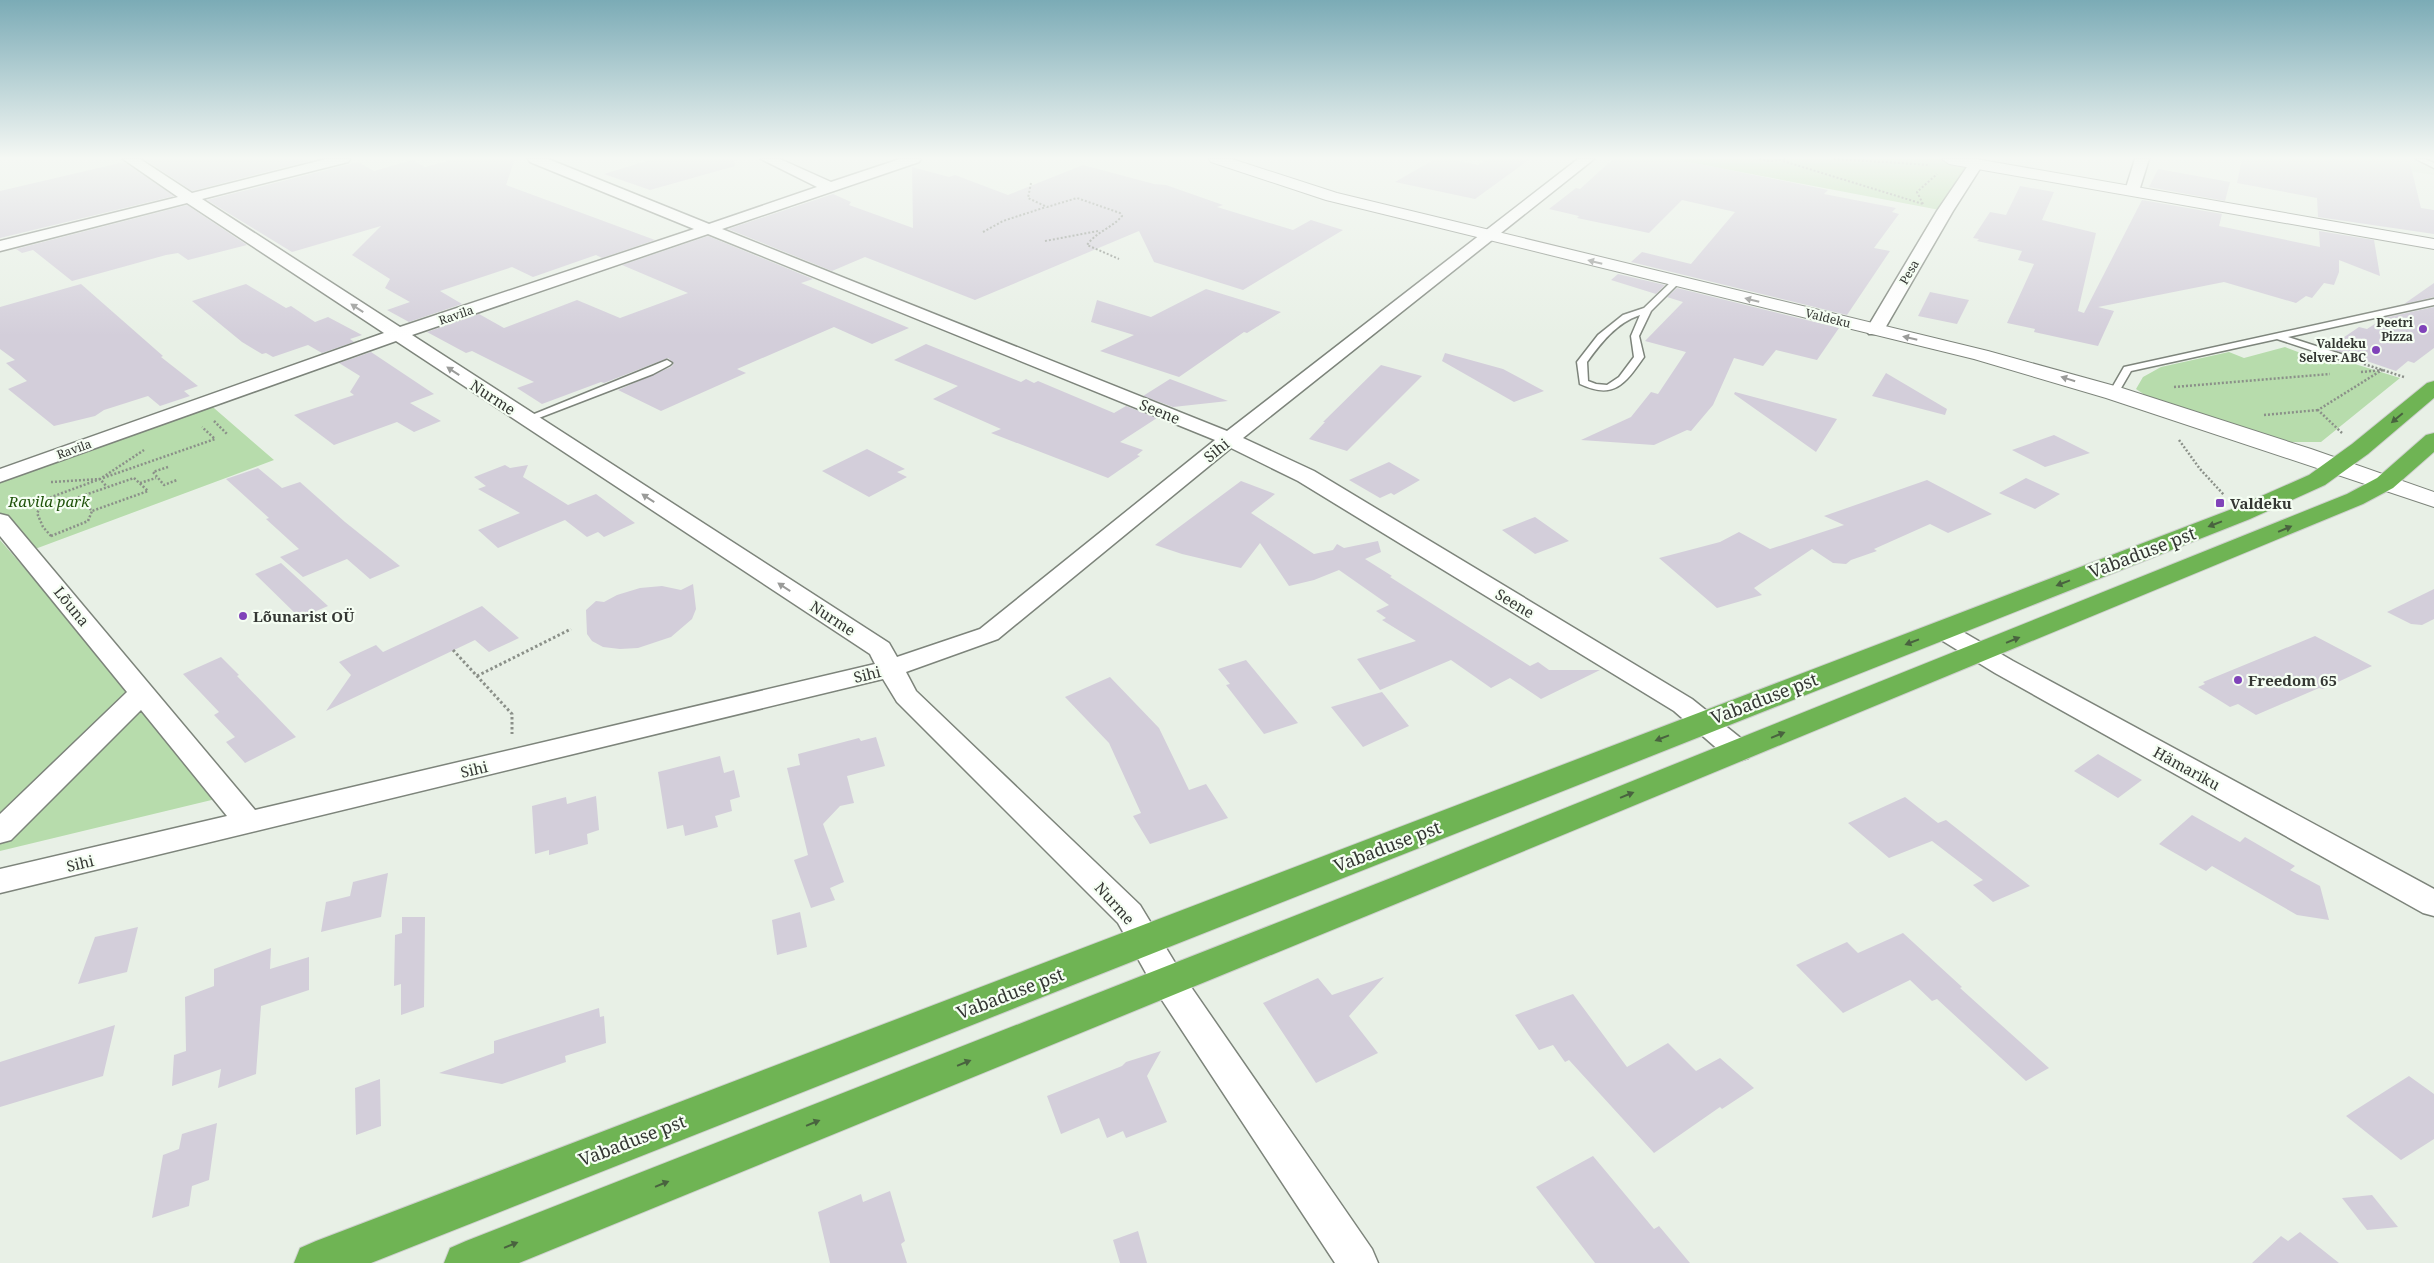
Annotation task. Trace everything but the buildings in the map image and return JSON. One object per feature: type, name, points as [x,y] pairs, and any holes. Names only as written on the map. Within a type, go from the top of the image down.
[{"type":"highway","name":"Vabaduse pst","points":[[316,1263],[1146,941],[1704,721],[2241,514],[2317,480],[2340,451],[2434,387]]},
{"type":"highway","name":"Vabaduse pst","points":[[466,1263],[1738,751],[2355,499],[2385,483],[2434,440]]},
{"type":"street","points":[[0,246],[109,218]]},
{"type":"street","name":"Nurme","points":[[218,218],[880,649],[906,696],[1129,914],[1168,981],[1358,1263]]},
{"type":"street","name":"Seene","points":[[680,218],[1229,439],[1306,476],[1683,705],[1738,751]]},
{"type":"street","name":"Ravila","points":[[0,476],[398,334],[743,218]]},
{"type":"street","name":"Valdeku","points":[[1416,218],[1981,355],[2114,393],[2340,451],[2385,483],[2434,500]]},
{"type":"street","name":"Sihi","points":[[0,881],[890,669],[989,634],[1229,439],[1512,218]]},
{"type":"street","name":"Pesa","points":[[1875,330],[1941,218]]},
{"type":"street","points":[[2286,218],[2434,244]]},
{"type":"street","name":"Lõuna","points":[[0,521],[249,823]]},
{"type":"street","name":"Hämariku","points":[[1942,630],[1980,653],[2434,904]]},
{"type":"street","points":[[0,832],[142,692]]},
{"type":"lane","points":[[1647,310],[1626,317],[1601,338],[1582,362],[1583,382],[1594,388],[1608,388],[1621,382],[1639,357],[1634,336],[1647,310],[1676,282]]},
{"type":"lane","points":[[2114,393],[2127,370],[2434,302]]},
{"type":"lane","points":[[2277,336],[2347,358]]},
{"type":"lane","points":[[527,419],[650,372],[667,363]]},
{"type":"path","points":[[983,232],[994,224],[1018,218]]},
{"type":"path","points":[[1045,241],[1098,231],[1116,224],[1121,218]]},
{"type":"path","points":[[1098,231],[1087,246],[1119,259]]},
{"type":"path","points":[[2347,358],[2404,377]]},
{"type":"path","points":[[2354,372],[2382,370]]},
{"type":"path","points":[[2258,416],[2318,410],[2382,370]]},
{"type":"path","points":[[2167,388],[2192,384],[2334,374]]},
{"type":"path","points":[[2318,410],[2340,451]]},
{"type":"path","points":[[51,536],[43,527],[37,513],[46,499],[215,439],[198,424]]},
{"type":"path","points":[[219,426],[228,435]]},
{"type":"path","points":[[2174,434],[2200,469],[2229,500]]},
{"type":"path","points":[[168,467],[153,472],[156,478],[164,485],[177,480]]},
{"type":"path","points":[[134,478],[148,491],[92,511],[79,497],[134,478]]},
{"type":"path","points":[[140,484],[156,478]]},
{"type":"path","points":[[100,479],[107,487]]},
{"type":"path","points":[[22,546],[88,522],[92,511]]},
{"type":"path","points":[[477,676],[571,629]]},
{"type":"path","points":[[453,650],[512,714],[513,759]]},
{"type":"green space","points":[[2285,347],[2330,364],[2355,364],[2400,378],[2321,442],[2290,442],[2148,397],[2136,389],[2143,377],[2161,367],[2229,352],[2244,358]]},
{"type":"green space","name":"Ravila park","points":[[207,402],[274,460],[27,552],[0,521],[0,476]]},
{"type":"green space","points":[[0,540],[224,797],[0,851]]},
{"type":"place","name":"Peetri Pizza","points":[[2423,329]]},
{"type":"place","name":"Valdeku Selver ABC","points":[[2376,350]]},
{"type":"place","name":"Valdeku","points":[[2220,503]]},
{"type":"place","name":"Lõunarist OÜ","points":[[243,616]]},
{"type":"place","name":"Freedom 65","points":[[2238,680]]}]
